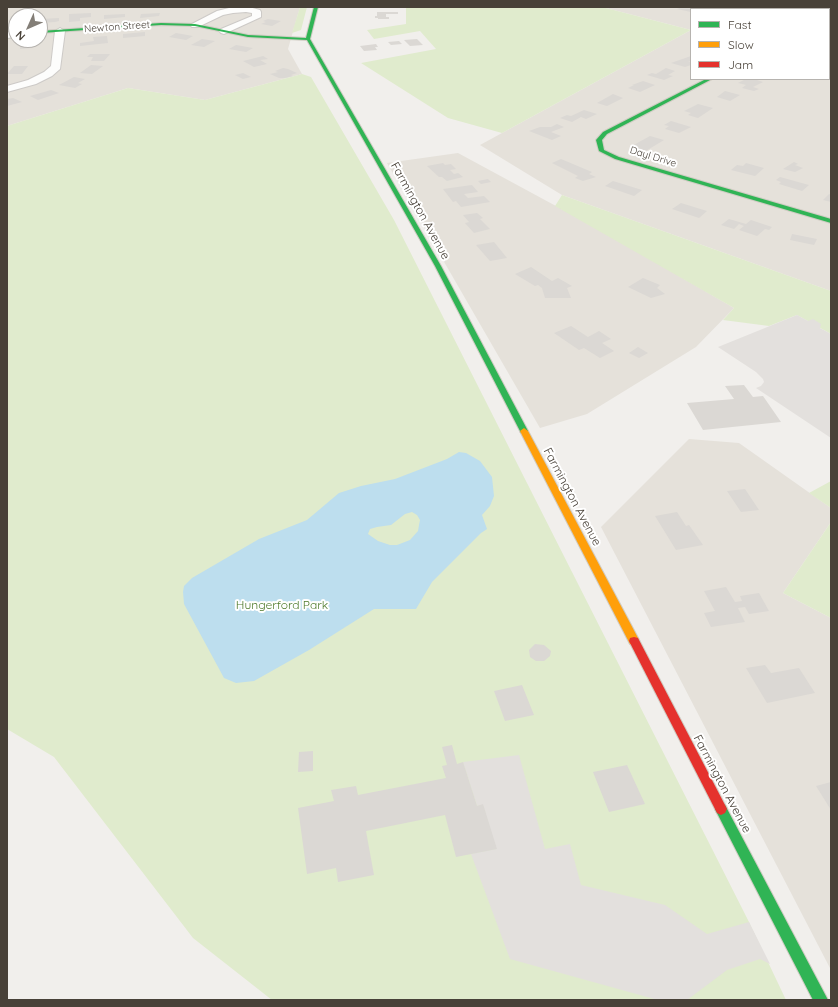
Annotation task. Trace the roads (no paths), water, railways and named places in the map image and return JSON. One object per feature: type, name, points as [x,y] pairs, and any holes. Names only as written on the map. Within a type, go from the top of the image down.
[{"type":"main road","points":[[308,39],[316,7]]},
{"type":"main road","name":"Newton Street","points":[[48,32],[161,24],[195,25],[256,37],[308,39]]},
{"type":"main road","name":"Farmington Avenue","points":[[308,39],[438,266],[821,1000]]},
{"type":"main road","name":"Dayl Drive","points":[[708,80],[605,133],[599,140],[602,150],[618,158],[831,221]]},
{"type":"street","name":"Newton Street","points":[[195,25],[220,13],[233,10],[246,9],[257,12],[256,17],[224,31]]},
{"type":"street","points":[[7,89],[32,82],[48,74],[56,67],[60,31]]},
{"type":"water","points":[[459,452],[466,453],[480,461],[492,477],[494,496],[490,506],[482,515],[487,529],[481,533],[432,582],[416,609],[374,609],[309,650],[254,681],[236,683],[224,678],[184,604],[184,586],[192,578],[259,539],[307,520],[339,493],[361,486],[395,479],[447,459]],"holes":[[[412,512],[417,515],[420,520],[418,531],[410,540],[397,545],[390,545],[378,541],[368,534],[370,529],[391,525],[405,514]]]},
{"type":"park label","name":"Hungerford Park","points":[[282,605]]}]
